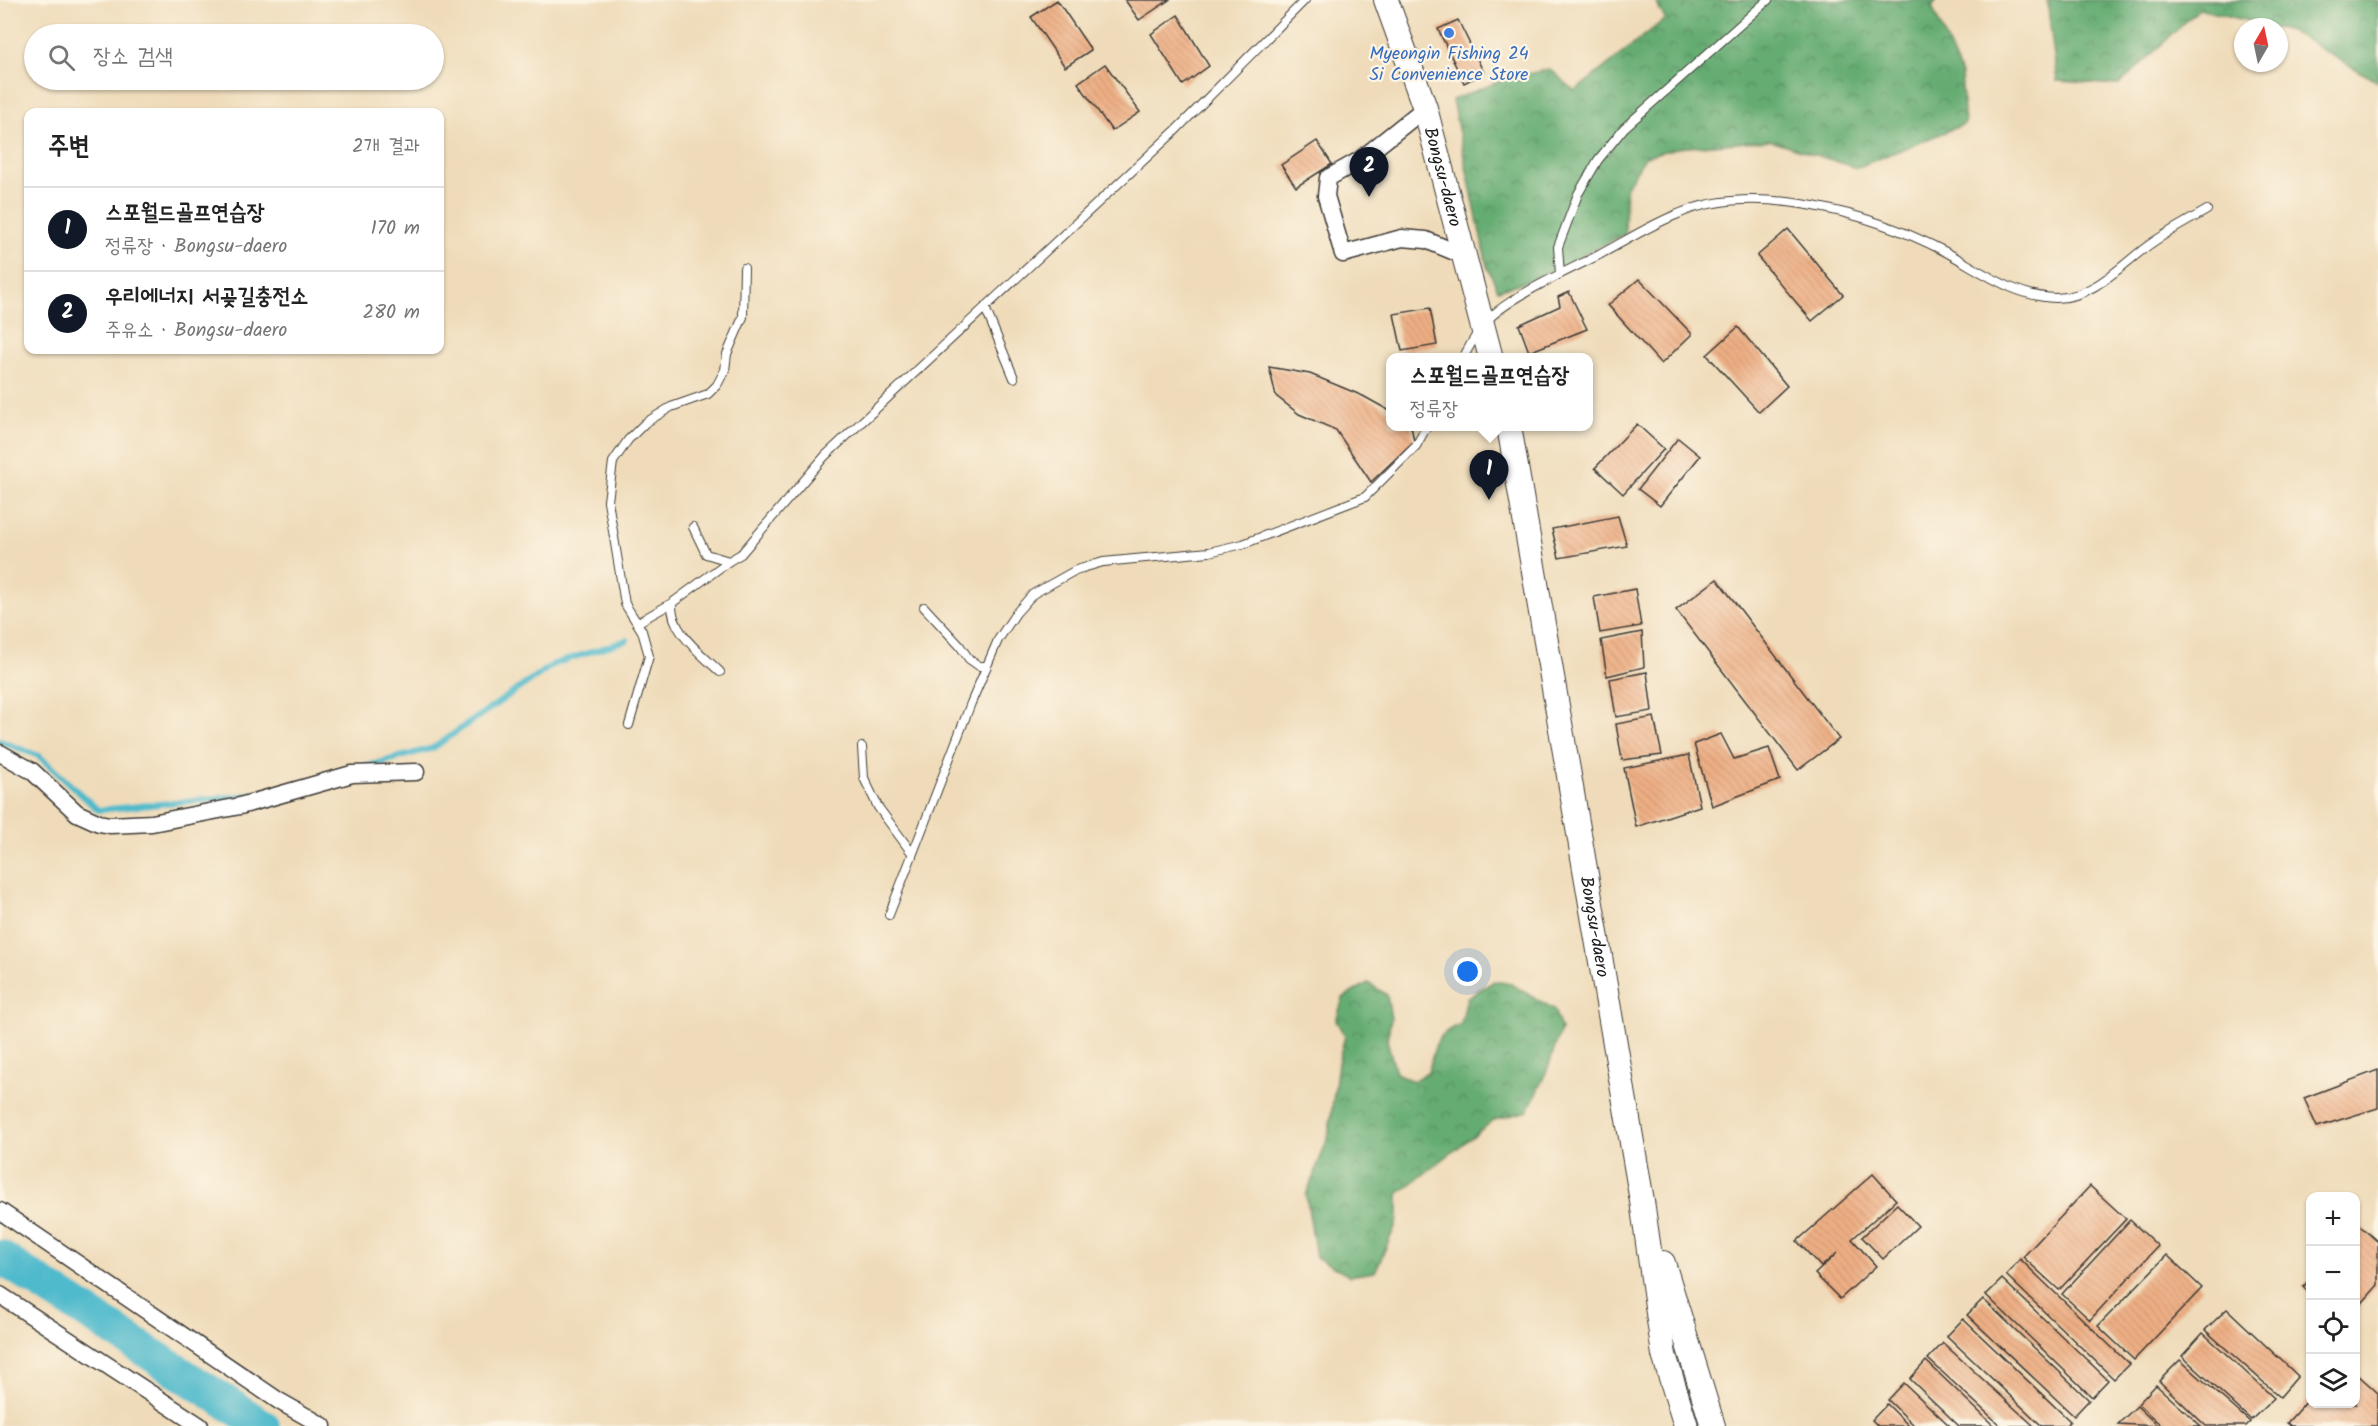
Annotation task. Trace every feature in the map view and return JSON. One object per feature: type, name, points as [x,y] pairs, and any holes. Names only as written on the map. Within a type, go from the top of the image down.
[{"type":"main road","name":"Bongsu-daero","points":[[1386,0],[1425,108],[1490,353]]},
{"type":"main road","name":"Bongsu-daero","points":[[1510,431],[1642,1201],[1664,1355],[1686,1426]]},
{"type":"main road","points":[[1642,1201],[1691,1349],[1713,1426]]},
{"type":"street","points":[[1425,108],[1360,160],[1328,178],[1326,196],[1343,254],[1402,238],[1426,240],[1464,256]]},
{"type":"street","points":[[0,753],[32,771],[77,813],[99,823],[110,825],[152,823],[240,806],[352,774],[417,772]]},
{"type":"street","points":[[0,1211],[279,1401],[322,1426]]},
{"type":"street","points":[[0,1294],[200,1426]]},
{"type":"lane","points":[[637,623],[672,603],[741,554],[825,456],[986,309],[1174,132],[1305,0]]},
{"type":"lane","points":[[1560,274],[1558,247],[1578,194],[1598,160],[1624,128],[1767,0]]},
{"type":"lane","points":[[1466,353],[1483,325],[1512,303],[1560,274],[1679,213],[1714,203],[1745,198],[1795,202],[1864,220],[1944,251],[2010,287],[2037,296],[2057,298],[2078,295],[2098,284],[2149,244],[2207,210]]},
{"type":"lane","points":[[629,724],[649,656],[646,640],[624,604],[608,501],[613,462],[628,440],[645,423],[671,407],[708,394],[717,385],[725,370],[727,354],[743,317],[744,268]]},
{"type":"lane","points":[[986,309],[1014,378]]},
{"type":"lane","points":[[889,915],[998,640],[1016,613],[1033,594],[1076,570],[1102,562],[1209,552],[1243,544],[1365,497],[1416,446],[1424,431]]},
{"type":"lane","points":[[693,527],[706,554],[729,561]]},
{"type":"lane","points":[[672,603],[675,619],[686,639],[720,672]]},
{"type":"lane","points":[[924,607],[969,659],[980,666],[987,666]]},
{"type":"lane","points":[[862,747],[864,778],[878,807],[912,853]]},
{"type":"green space","points":[[1655,0],[1937,0],[1932,6],[1961,74],[1965,124],[1856,168],[1770,140],[1677,148],[1646,156],[1626,187],[1625,234],[1537,278],[1498,290],[1487,266],[1452,100],[1508,78],[1550,69],[1575,91],[1665,19]]},
{"type":"green space","points":[[2047,0],[2378,0],[2378,82],[2288,31],[2288,18],[2236,18],[2199,9],[2119,85],[2057,81]]},
{"type":"green space","points":[[1494,981],[1511,984],[1554,1009],[1561,1029],[1548,1068],[1528,1111],[1494,1120],[1398,1194],[1398,1220],[1375,1272],[1349,1276],[1316,1257],[1306,1195],[1328,1138],[1338,1063],[1345,1036],[1336,1021],[1343,998],[1368,983],[1387,995],[1391,1019],[1387,1040],[1396,1073],[1413,1081],[1429,1071],[1434,1048],[1441,1037],[1461,1024],[1467,998]]},
{"type":"building","points":[[1057,0],[1091,50],[1065,67],[1031,17]]},
{"type":"building","points":[[1125,0],[1169,0],[1139,20]]},
{"type":"building","points":[[1178,15],[1209,66],[1183,85],[1151,34]]},
{"type":"building","points":[[1458,20],[1484,73],[1464,83],[1438,29]]},
{"type":"building","points":[[1105,64],[1140,112],[1112,131],[1078,83]]},
{"type":"building","points":[[1317,141],[1332,164],[1296,187],[1281,165]]},
{"type":"building","points":[[1788,229],[1843,295],[1812,321],[1757,256]]},
{"type":"building","points":[[1639,279],[1692,334],[1661,364],[1608,305]]},
{"type":"building","points":[[1569,292],[1587,329],[1529,352],[1519,325],[1560,306],[1558,297]]},
{"type":"building","points":[[1430,308],[1437,345],[1402,351],[1394,314]]},
{"type":"building","points":[[1738,327],[1787,386],[1759,412],[1707,355]]},
{"type":"building","points":[[1269,367],[1310,374],[1363,396],[1386,409],[1386,431],[1412,431],[1414,441],[1371,482],[1336,430],[1299,414],[1276,396]]},
{"type":"building","points":[[1637,424],[1664,449],[1623,494],[1595,468]]},
{"type":"building","points":[[1678,438],[1700,456],[1660,506],[1638,489]]},
{"type":"building","points":[[1618,516],[1627,546],[1559,558],[1552,529]]},
{"type":"building","points":[[1717,579],[1839,739],[1798,770],[1676,610]]},
{"type":"building","points":[[1635,589],[1641,626],[1600,633],[1594,597]]},
{"type":"building","points":[[1642,632],[1644,667],[1607,676],[1601,640]]},
{"type":"building","points":[[1647,672],[1652,711],[1616,717],[1610,679]]},
{"type":"building","points":[[1654,717],[1662,755],[1622,760],[1616,724]]},
{"type":"building","points":[[1721,734],[1734,759],[1769,748],[1780,780],[1712,806],[1694,744]]},
{"type":"building","points":[[1689,755],[1700,806],[1636,827],[1624,768]]},
{"type":"building","points":[[2378,1070],[2378,1108],[2317,1127],[2304,1098]]},
{"type":"building","points":[[1873,1174],[1896,1200],[1852,1239],[1876,1266],[1840,1299],[1815,1274],[1837,1253],[1821,1267],[1797,1241]]},
{"type":"building","points":[[2090,1186],[2126,1219],[2059,1290],[2023,1257]]},
{"type":"building","points":[[1897,1204],[1918,1226],[1883,1259],[1862,1237]]},
{"type":"building","points":[[2130,1220],[2158,1246],[2090,1320],[2062,1294]]},
{"type":"building","points":[[2360,1226],[2378,1242],[2378,1285],[2360,1305]]},
{"type":"building","points":[[2167,1255],[2202,1288],[2134,1360],[2098,1326]]},
{"type":"building","points":[[2020,1259],[2129,1364],[2114,1379],[2006,1275]]},
{"type":"building","points":[[2002,1279],[2108,1380],[2092,1397],[1986,1295]]},
{"type":"building","points":[[1983,1299],[2089,1400],[2074,1416],[1967,1315]]},
{"type":"building","points":[[2227,1309],[2298,1376],[2280,1397],[2205,1330]]},
{"type":"building","points":[[1963,1319],[2070,1421],[2065,1426],[2042,1426],[1947,1336]]},
{"type":"building","points":[[2203,1333],[2274,1398],[2251,1420],[2182,1356]]},
{"type":"building","points":[[1943,1343],[2034,1426],[2001,1426],[1928,1359]]},
{"type":"building","points":[[2180,1360],[2250,1422],[2246,1426],[2206,1426],[2159,1381]]},
{"type":"building","points":[[1926,1361],[1994,1426],[1959,1426],[1910,1379]]},
{"type":"building","points":[[2360,1377],[2378,1393],[2378,1426],[2291,1426],[2287,1423],[2306,1402],[2306,1408],[2360,1408]]},
{"type":"building","points":[[1904,1383],[1950,1426],[1915,1426],[1888,1400]]},
{"type":"building","points":[[2156,1385],[2201,1426],[2162,1426],[2138,1404]]},
{"type":"building","points":[[1887,1404],[1909,1426],[1878,1426],[1872,1420]]},
{"type":"building","points":[[2137,1406],[2158,1426],[2118,1424]]},
{"type":"waterway","points":[[364,767],[433,748],[554,664],[627,640]]},
{"type":"waterway","points":[[0,741],[39,756],[98,810],[252,795]]},
{"type":"waterway","points":[[0,1257],[263,1426]]},
{"type":"place","name":"Myeongin Fishing 24 Si Convenience Store","points":[[1449,33]]},
{"type":"place","name":"우리에너지 서곶길충전소","points":[[1369,197]]},
{"type":"place","name":"스포월드골프연습장","points":[[1489,500]]}]
